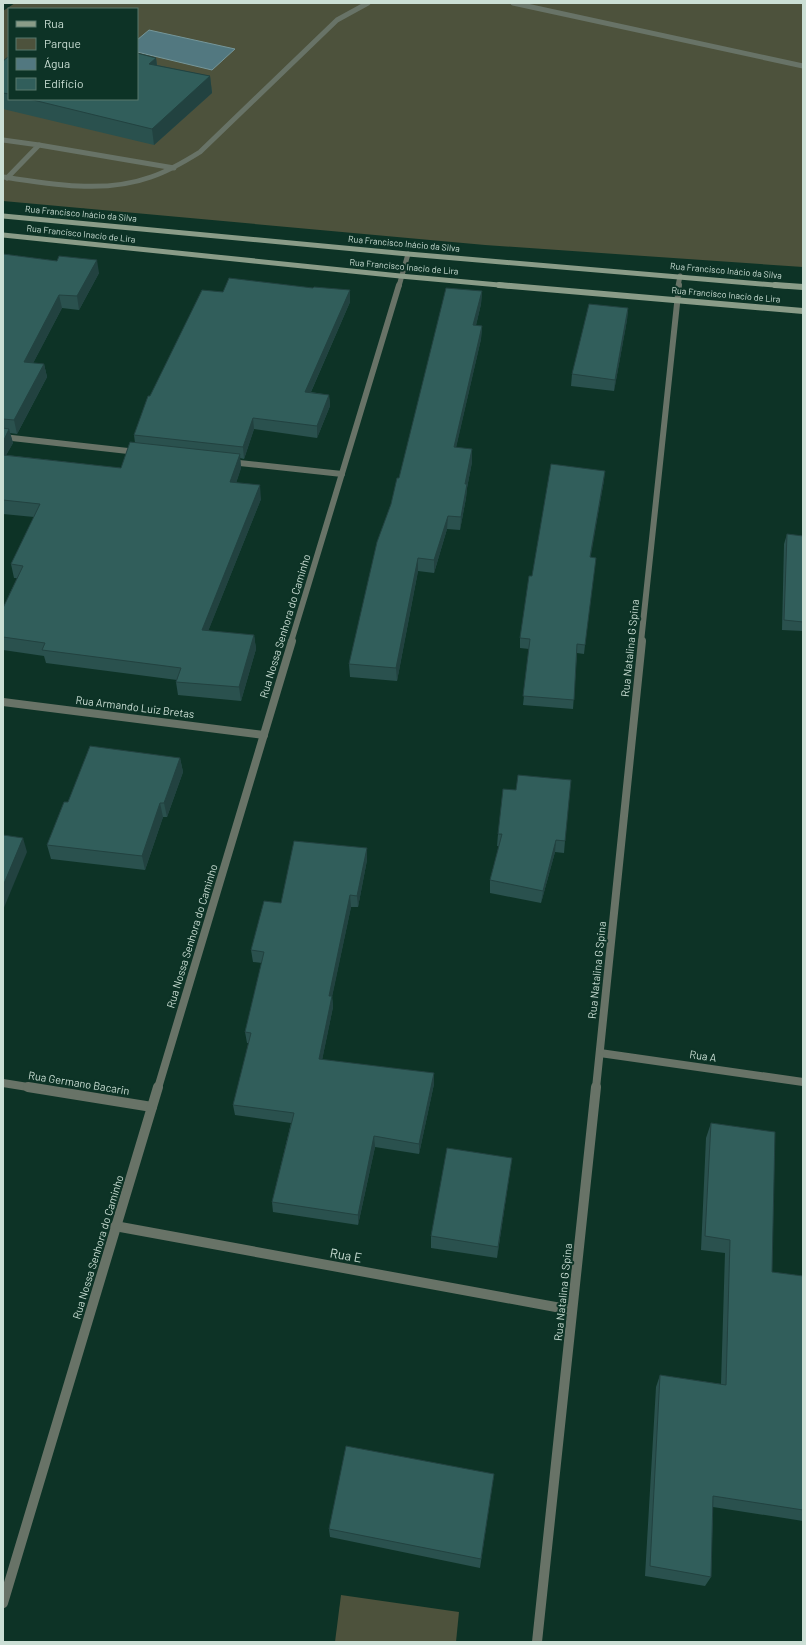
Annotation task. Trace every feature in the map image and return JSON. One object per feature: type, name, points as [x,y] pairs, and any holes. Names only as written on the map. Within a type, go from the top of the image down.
[{"type":"street","points":[[5,178],[88,187],[112,186],[132,184],[155,177],[174,168],[200,152],[337,20],[368,3]]},
{"type":"street","points":[[513,3],[803,66]]},
{"type":"street","points":[[3,140],[174,168]]},
{"type":"street","points":[[5,178],[22,165],[39,145]]},
{"type":"street","name":"Rua Francisco Inácio da Silva","points":[[3,216],[408,254],[803,287]]},
{"type":"street","name":"Rua Francisco Inacio de Lira","points":[[3,235],[400,276],[803,311]]},
{"type":"street","name":"Rua Nossa Senhora do Caminho","points":[[3,1603],[115,1226],[264,735],[400,276],[408,254]]},
{"type":"street","name":"Rua Natalina G Spina","points":[[537,1642],[600,1053],[676,300],[680,276]]},
{"type":"street","points":[[3,437],[145,453]]},
{"type":"street","points":[[224,461],[342,474]]},
{"type":"street","name":"Rua Armando Luiz Bretas","points":[[3,702],[264,735]]},
{"type":"street","name":"Rua A","points":[[600,1053],[803,1082]]},
{"type":"street","name":"Rua Germano Bacarin","points":[[3,1083],[152,1107]]},
{"type":"street","name":"Rua E","points":[[115,1226],[572,1310]]},
{"type":"green space","points":[[15,3],[803,3],[803,267],[485,245],[3,201],[3,11]]},
{"type":"green space","points":[[341,1595],[459,1612],[456,1642],[335,1642]]},
{"type":"water","points":[[149,30],[235,49],[212,70],[138,52],[138,39]]},
{"type":"building","points":[[138,53],[156,58],[149,64],[210,76],[152,129],[33,100],[138,100]]},
{"type":"building","points":[[8,57],[8,94],[3,93],[3,61]]},
{"type":"building","points":[[3,254],[57,261],[59,256],[97,260],[77,296],[59,295],[24,362],[44,364],[14,420],[3,419]]},
{"type":"building","points":[[229,278],[313,288],[350,290],[305,392],[329,395],[317,426],[253,418],[243,447],[134,435],[148,396],[150,396],[202,290],[223,292]]},
{"type":"building","points":[[446,288],[482,291],[473,325],[482,326],[454,447],[472,449],[465,484],[467,484],[461,517],[448,516],[434,560],[418,558],[396,668],[349,664],[377,542],[391,504],[397,478],[399,478]]},
{"type":"building","points":[[589,304],[628,308],[615,380],[572,374]]},
{"type":"building","points":[[3,428],[9,429],[3,442]]},
{"type":"building","points":[[130,442],[240,454],[230,482],[260,485],[202,630],[254,635],[239,687],[176,682],[181,668],[42,650],[45,643],[3,637],[3,608],[23,566],[11,564],[40,504],[3,500],[3,455],[121,468]]},
{"type":"building","points":[[551,464],[605,471],[590,557],[596,558],[585,645],[577,644],[574,700],[523,696],[530,639],[520,638],[529,576],[532,576]]},
{"type":"building","points":[[787,534],[803,536],[803,622],[784,620]]},
{"type":"building","points":[[90,746],[180,758],[164,803],[160,803],[142,856],[47,845],[64,802],[68,802]]},
{"type":"building","points":[[518,775],[571,780],[565,841],[556,840],[543,891],[490,880],[502,834],[498,834],[503,789],[516,790]]},
{"type":"building","points":[[3,835],[23,838],[3,886]]},
{"type":"building","points":[[294,841],[367,848],[357,896],[350,895],[329,996],[332,996],[319,1059],[434,1073],[419,1144],[374,1136],[358,1215],[272,1202],[294,1113],[233,1105],[251,1033],[245,1032],[264,952],[251,950],[264,901],[281,903]]},
{"type":"building","points":[[711,1123],[775,1132],[772,1272],[803,1276],[803,1510],[713,1496],[711,1577],[650,1566],[660,1375],[726,1385],[730,1240],[705,1236]]},
{"type":"building","points":[[447,1148],[512,1158],[498,1247],[431,1236]]},
{"type":"building","points":[[346,1446],[494,1474],[481,1559],[329,1529]]}]
